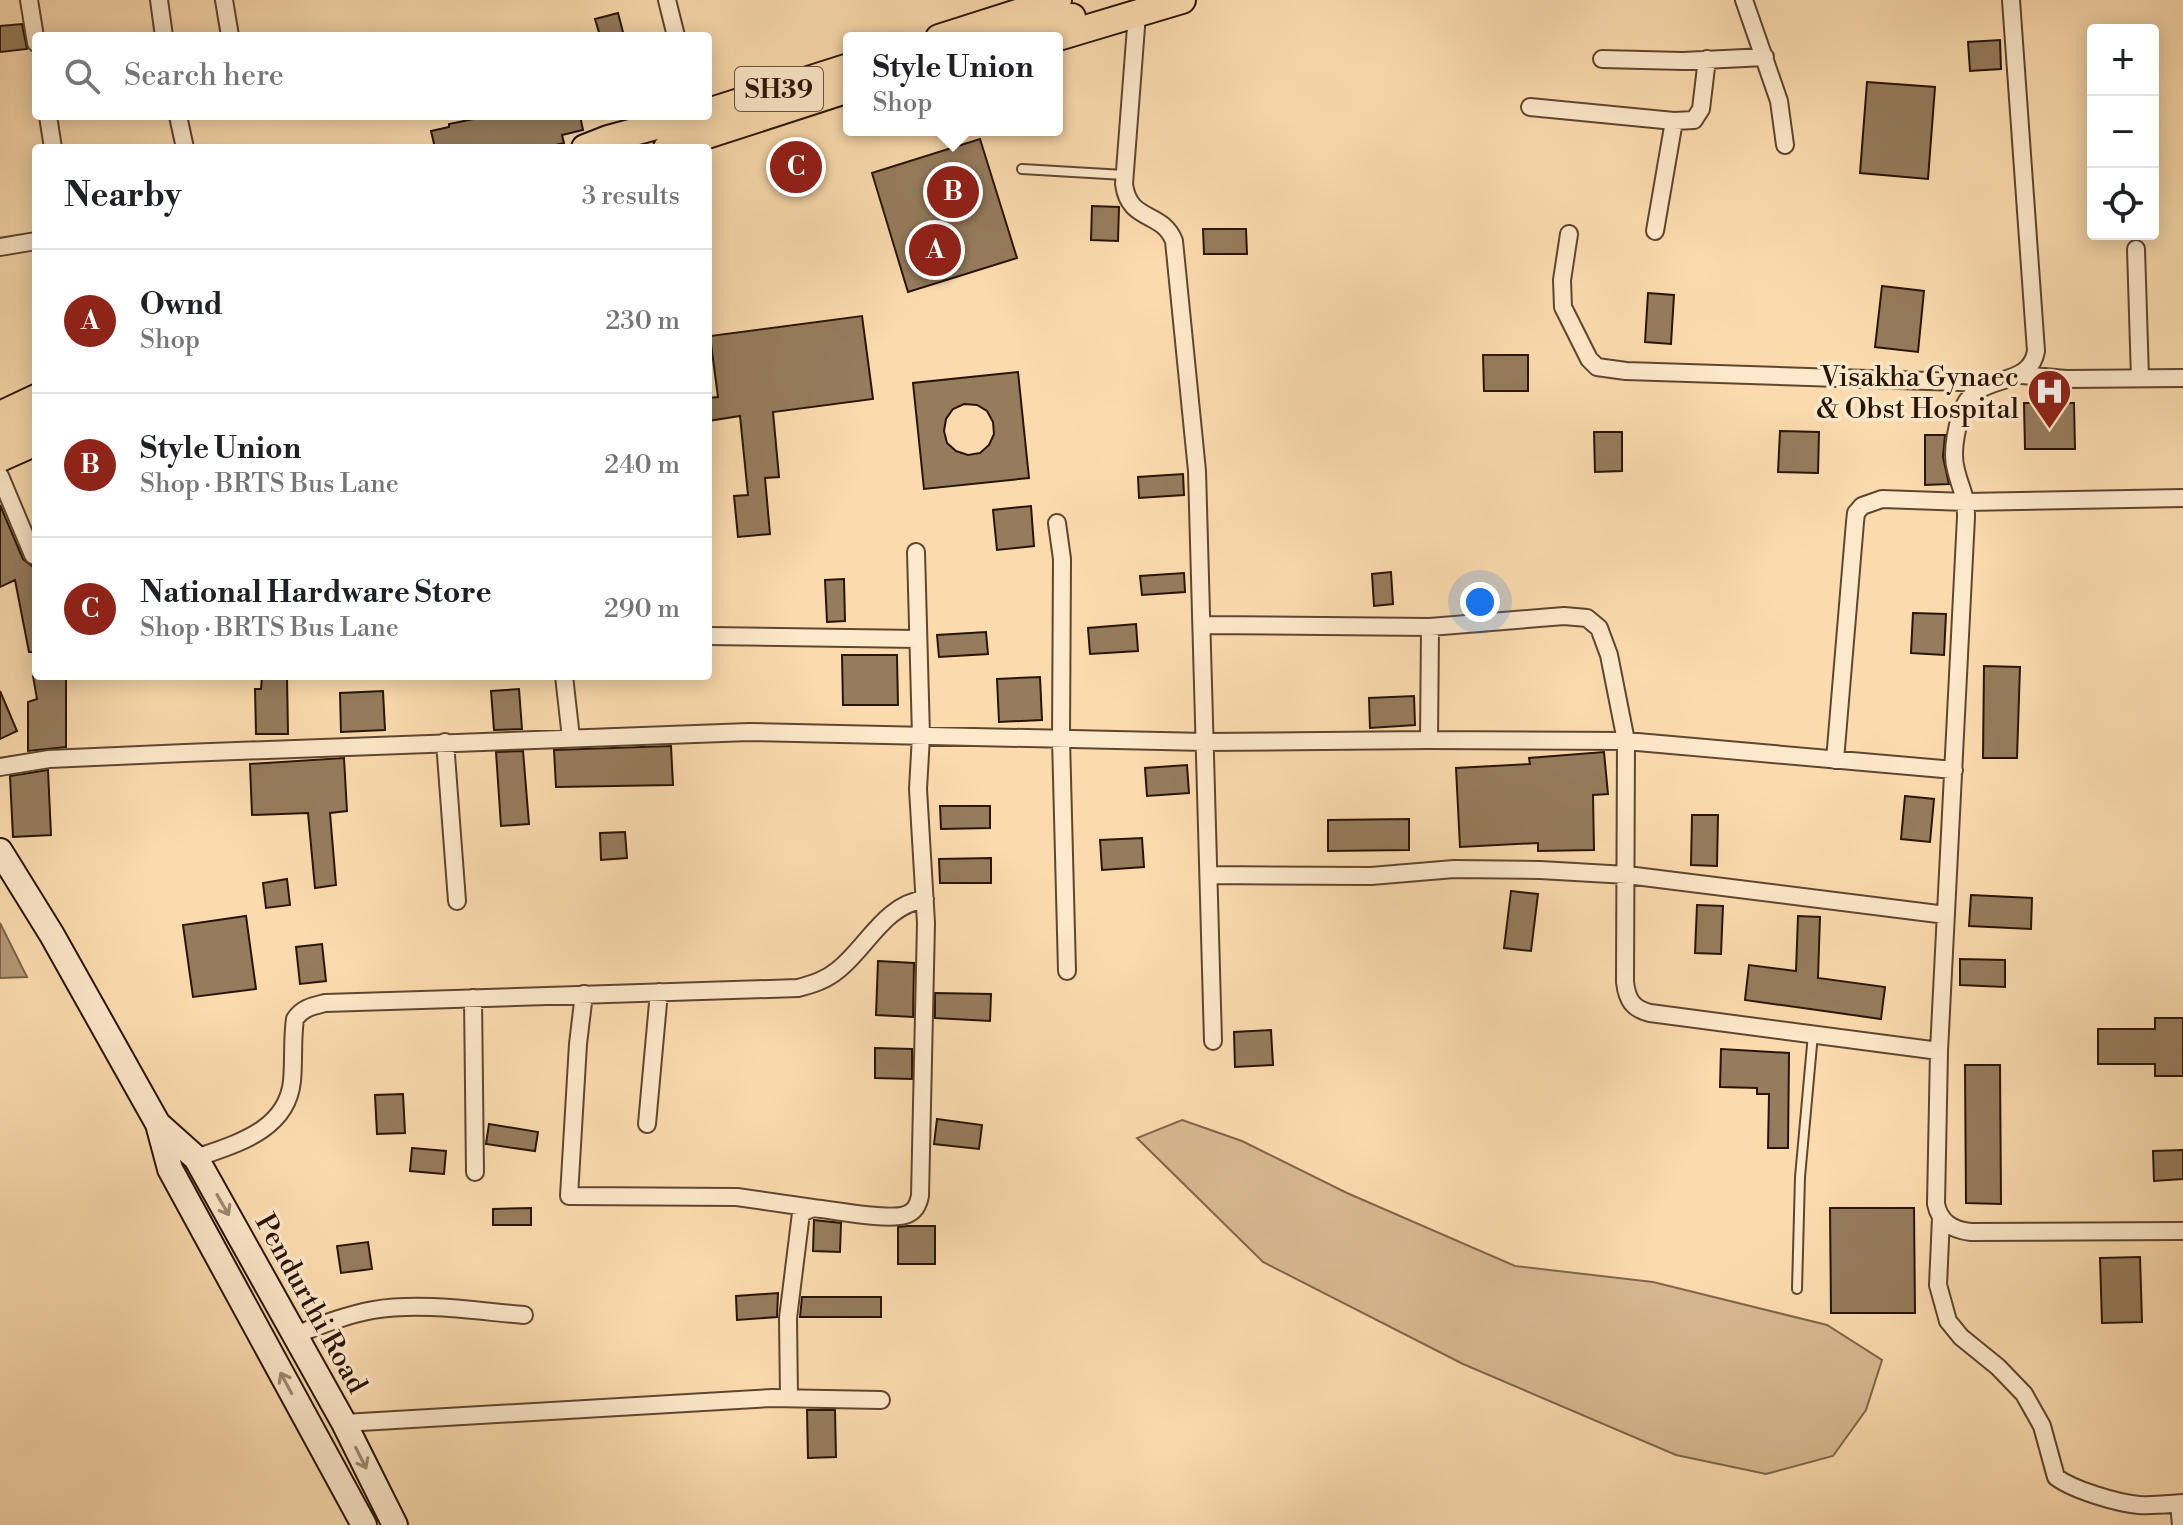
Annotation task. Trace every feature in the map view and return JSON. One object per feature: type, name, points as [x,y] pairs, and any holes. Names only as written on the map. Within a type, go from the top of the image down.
[{"type":"main road","points":[[958,32],[1058,0]]},
{"type":"main road","points":[[1030,32],[1133,5],[1182,0]]},
{"type":"main road","points":[[1063,35],[1133,5]]},
{"type":"main road","name":"SH39","points":[[712,111],[843,69]]},
{"type":"main road","points":[[679,144],[843,91]]},
{"type":"main road","name":"SH39","points":[[712,146],[843,105]]},
{"type":"main road","name":"SH39","points":[[598,144],[680,120]]},
{"type":"main road","points":[[1,436],[32,402]]},
{"type":"main road","points":[[1,436],[32,421]]},
{"type":"main road","points":[[1,436],[32,441]]},
{"type":"main road","name":"Pendurthi Road","points":[[0,851],[52,935],[158,1124],[170,1169],[364,1525]]},
{"type":"main road","name":"Pendurthi Road","points":[[158,1124],[196,1158],[344,1423],[395,1525]]},
{"type":"street","points":[[29,0],[34,32]]},
{"type":"street","points":[[159,0],[163,32]]},
{"type":"street","points":[[224,0],[229,32]]},
{"type":"street","points":[[667,0],[675,32]]},
{"type":"street","points":[[1744,0],[1779,101],[1785,145]]},
{"type":"street","points":[[2011,0],[2036,341],[2035,360],[2022,375]]},
{"type":"street","points":[[1133,5],[1125,193],[1141,214],[1167,226],[1174,241],[1197,471],[1213,1041]]},
{"type":"street","points":[[1602,59],[1765,57]]},
{"type":"street","points":[[1530,107],[1687,121],[1698,117],[1707,59]]},
{"type":"street","points":[[49,120],[52,144]]},
{"type":"street","points":[[179,120],[184,144]]},
{"type":"street","points":[[1655,231],[1674,121]]},
{"type":"street","points":[[1569,234],[1562,280],[1563,307],[1589,359],[1597,367],[1626,371],[1990,383]]},
{"type":"street","points":[[0,247],[32,242]]},
{"type":"street","points":[[2136,249],[2140,378]]},
{"type":"street","points":[[2181,1525],[2181,1503],[2127,1503],[2070,1485],[2056,1477],[2042,1426],[2024,1394],[1998,1367],[1961,1337],[1948,1321],[1938,1285],[1941,1218],[1935,1194],[1939,1051],[1966,502],[1956,470],[1958,427],[1968,398],[1975,390],[2022,375],[2066,379],[2183,378]]},
{"type":"street","points":[[0,476],[30,531]]},
{"type":"street","points":[[1835,760],[1856,513],[1870,501],[2183,498]]},
{"type":"street","points":[[1057,523],[1062,559],[1061,739],[1067,971]]},
{"type":"street","points":[[584,994],[569,1196],[737,1197],[898,1216],[907,1215],[918,1206],[925,1027],[925,899],[918,789],[921,736],[916,552]]},
{"type":"street","points":[[1203,625],[1430,627],[1564,616],[1578,616],[1593,622],[1599,628],[1609,655],[1626,741],[1625,982],[1628,997],[1636,1008],[1650,1013],[1939,1051]]},
{"type":"street","points":[[1429,740],[1430,627]]},
{"type":"street","points":[[712,636],[918,639]]},
{"type":"street","points":[[564,680],[571,738]]},
{"type":"street","points":[[0,767],[49,759],[749,732],[1205,742],[1626,741],[1954,770]]},
{"type":"street","points":[[445,742],[457,901]]},
{"type":"street","points":[[1209,875],[1371,876],[1454,869],[1540,870],[1627,875],[1946,915]]},
{"type":"street","points":[[196,1158],[244,1140],[267,1128],[277,1117],[292,1085],[295,1019],[300,1012],[325,1003],[798,988],[821,981],[839,969],[896,909],[925,899]]},
{"type":"street","points":[[647,1124],[659,992]]},
{"type":"street","points":[[473,998],[475,1172]]},
{"type":"street","points":[[789,1397],[788,1318],[792,1278],[800,1217],[804,1210],[813,1208]]},
{"type":"street","points":[[1941,1218],[1951,1227],[1971,1232],[2183,1231]]},
{"type":"street","points":[[295,1335],[335,1319],[405,1307],[524,1315]]},
{"type":"street","points":[[344,1423],[789,1397],[881,1400]]},
{"type":"lane","points":[[1022,169],[1124,175]]},
{"type":"lane","points":[[1797,1289],[1800,1177],[1813,1034]]},
{"type":"shaded area","points":[[0,923],[27,977],[0,978]]},
{"type":"shaded area","points":[[1182,1120],[1242,1141],[1347,1193],[1515,1266],[1653,1282],[1827,1325],[1882,1360],[1866,1410],[1833,1456],[1766,1474],[1676,1455],[1463,1364],[1263,1262],[1137,1138]]},
{"type":"building","points":[[618,13],[623,32],[599,32],[595,19]]},
{"type":"building","points":[[22,24],[27,49],[0,52],[0,26]]},
{"type":"building","points":[[2000,40],[2001,69],[1970,71],[1968,42]]},
{"type":"building","points":[[1867,82],[1935,87],[1928,179],[1860,173]]},
{"type":"building","points":[[468,120],[581,120],[583,130],[562,135],[564,143],[560,144],[434,144],[431,131],[449,127],[449,124]]},
{"type":"building","points":[[980,139],[1017,258],[908,292],[872,173]]},
{"type":"building","points":[[1092,206],[1119,207],[1118,241],[1091,240]]},
{"type":"building","points":[[1203,229],[1246,229],[1247,254],[1204,254]]},
{"type":"building","points":[[1882,286],[1924,291],[1918,352],[1875,347]]},
{"type":"building","points":[[1648,293],[1674,295],[1671,344],[1645,342]]},
{"type":"building","points":[[862,316],[873,399],[773,412],[779,477],[765,478],[770,534],[738,537],[734,496],[748,495],[740,416],[712,420],[712,398],[718,397],[712,336]]},
{"type":"building","points":[[1483,355],[1528,355],[1528,391],[1484,391]]},
{"type":"building","points":[[1018,372],[1029,478],[924,489],[913,383]],"holes":[[[964,404],[977,405],[987,411],[993,422],[994,434],[989,445],[980,453],[968,455],[956,451],[947,443],[944,431],[946,419],[953,409]]]},
{"type":"building","points":[[2024,403],[2074,403],[2075,449],[2025,449]]},
{"type":"building","points":[[1780,431],[1819,432],[1818,473],[1778,472]]},
{"type":"building","points":[[1594,432],[1622,432],[1622,471],[1595,472]]},
{"type":"building","points":[[1925,435],[1945,435],[1943,457],[1949,484],[1925,485]]},
{"type":"building","points":[[1183,474],[1184,495],[1139,498],[1138,477]]},
{"type":"building","points":[[0,505],[23,559],[32,566],[32,652],[29,652],[15,580],[0,587]]},
{"type":"building","points":[[1031,506],[1034,546],[997,550],[993,510]]},
{"type":"building","points":[[1391,572],[1393,604],[1374,606],[1372,574]]},
{"type":"building","points":[[1184,573],[1185,592],[1142,595],[1140,576]]},
{"type":"building","points":[[844,579],[845,621],[827,622],[825,580]]},
{"type":"building","points":[[1913,613],[1946,614],[1944,655],[1911,653]]},
{"type":"building","points":[[1136,624],[1138,651],[1090,654],[1088,628]]},
{"type":"building","points":[[986,632],[988,654],[939,657],[937,635]]},
{"type":"building","points":[[842,655],[897,655],[898,705],[843,705]]},
{"type":"building","points":[[1984,666],[2020,667],[2017,758],[1983,758]]},
{"type":"building","points":[[1040,677],[1042,720],[999,722],[997,679]]},
{"type":"building","points":[[34,680],[66,680],[66,747],[28,751],[28,702],[37,699]]},
{"type":"building","points":[[262,680],[287,680],[288,734],[256,734],[255,689],[261,689]]},
{"type":"building","points":[[519,689],[522,729],[494,730],[491,691]]},
{"type":"building","points":[[0,691],[17,731],[0,739]]},
{"type":"building","points":[[383,691],[385,730],[341,732],[340,693]]},
{"type":"building","points":[[1414,696],[1415,725],[1370,728],[1369,698]]},
{"type":"building","points":[[671,746],[673,785],[556,787],[554,750]]},
{"type":"building","points":[[523,751],[529,824],[501,826],[496,752]]},
{"type":"building","points":[[1604,752],[1608,794],[1593,795],[1594,850],[1538,851],[1538,843],[1460,847],[1456,768],[1530,764],[1529,758]]},
{"type":"building","points":[[344,758],[347,811],[330,813],[336,885],[315,888],[308,813],[252,815],[250,764]]},
{"type":"building","points":[[1187,765],[1189,793],[1147,796],[1145,768]]},
{"type":"building","points":[[48,770],[51,835],[13,837],[10,776]]},
{"type":"building","points":[[1905,796],[1934,799],[1930,842],[1901,839]]},
{"type":"building","points":[[940,806],[990,806],[990,828],[941,829]]},
{"type":"building","points":[[1692,815],[1718,815],[1717,866],[1691,865]]},
{"type":"building","points":[[1409,819],[1409,850],[1328,851],[1328,820]]},
{"type":"building","points":[[625,832],[627,858],[601,860],[600,833]]},
{"type":"building","points":[[1142,838],[1144,867],[1102,870],[1100,840]]},
{"type":"building","points":[[991,858],[991,883],[940,883],[939,859]]},
{"type":"building","points":[[287,879],[290,905],[266,908],[263,883]]},
{"type":"building","points":[[1511,891],[1538,894],[1531,951],[1504,948]]},
{"type":"building","points":[[1971,895],[2032,898],[2031,929],[1969,926]]},
{"type":"building","points":[[1697,905],[1723,906],[1721,954],[1695,953]]},
{"type":"building","points":[[246,916],[256,989],[193,997],[183,925]]},
{"type":"building","points":[[1798,916],[1820,917],[1818,978],[1885,987],[1881,1019],[1745,1000],[1749,965],[1796,971]]},
{"type":"building","points":[[322,944],[326,981],[300,984],[296,947]]},
{"type":"building","points":[[1960,959],[2005,960],[2005,987],[1960,985]]},
{"type":"building","points":[[878,961],[914,963],[913,1017],[876,1015]]},
{"type":"building","points":[[935,993],[991,994],[990,1021],[935,1018]]},
{"type":"building","points":[[2155,1018],[2183,1018],[2183,1076],[2155,1076],[2155,1064],[2098,1064],[2098,1029],[2155,1029]]},
{"type":"building","points":[[1271,1030],[1273,1065],[1235,1067],[1234,1032]]},
{"type":"building","points":[[875,1048],[912,1049],[912,1079],[875,1078]]},
{"type":"building","points":[[1721,1049],[1789,1053],[1788,1148],[1768,1148],[1769,1094],[1757,1094],[1757,1088],[1720,1087]]},
{"type":"building","points":[[1965,1065],[2000,1065],[2001,1204],[1966,1203]]},
{"type":"building","points":[[403,1094],[405,1133],[377,1134],[375,1095]]},
{"type":"building","points":[[937,1119],[982,1125],[979,1149],[934,1144]]},
{"type":"building","points":[[489,1124],[538,1132],[535,1151],[486,1144]]},
{"type":"building","points":[[412,1148],[446,1151],[444,1174],[410,1171]]},
{"type":"building","points":[[2183,1150],[2183,1179],[2154,1181],[2153,1151]]},
{"type":"building","points":[[531,1208],[531,1225],[493,1225],[493,1209]]},
{"type":"building","points":[[1830,1208],[1914,1208],[1915,1313],[1831,1313]]},
{"type":"building","points":[[814,1220],[841,1223],[840,1252],[813,1251]]},
{"type":"building","points":[[935,1226],[935,1264],[898,1264],[898,1227]]},
{"type":"building","points":[[368,1242],[372,1269],[341,1273],[337,1246]]},
{"type":"building","points":[[2140,1257],[2142,1322],[2102,1323],[2100,1258]]},
{"type":"building","points":[[778,1293],[777,1317],[737,1320],[736,1296]]},
{"type":"building","points":[[802,1297],[881,1297],[881,1317],[800,1317]]},
{"type":"building","points":[[807,1410],[835,1410],[836,1457],[808,1458]]},
{"type":"place","name":"National Hardware Store","points":[[796,167]]},
{"type":"place","name":"Style Union","points":[[953,192]]},
{"type":"place","name":"Ownd","points":[[935,250]]},
{"type":"place","name":"Visakha Gynaec & Obst Hospital","points":[[2050,431]]}]
